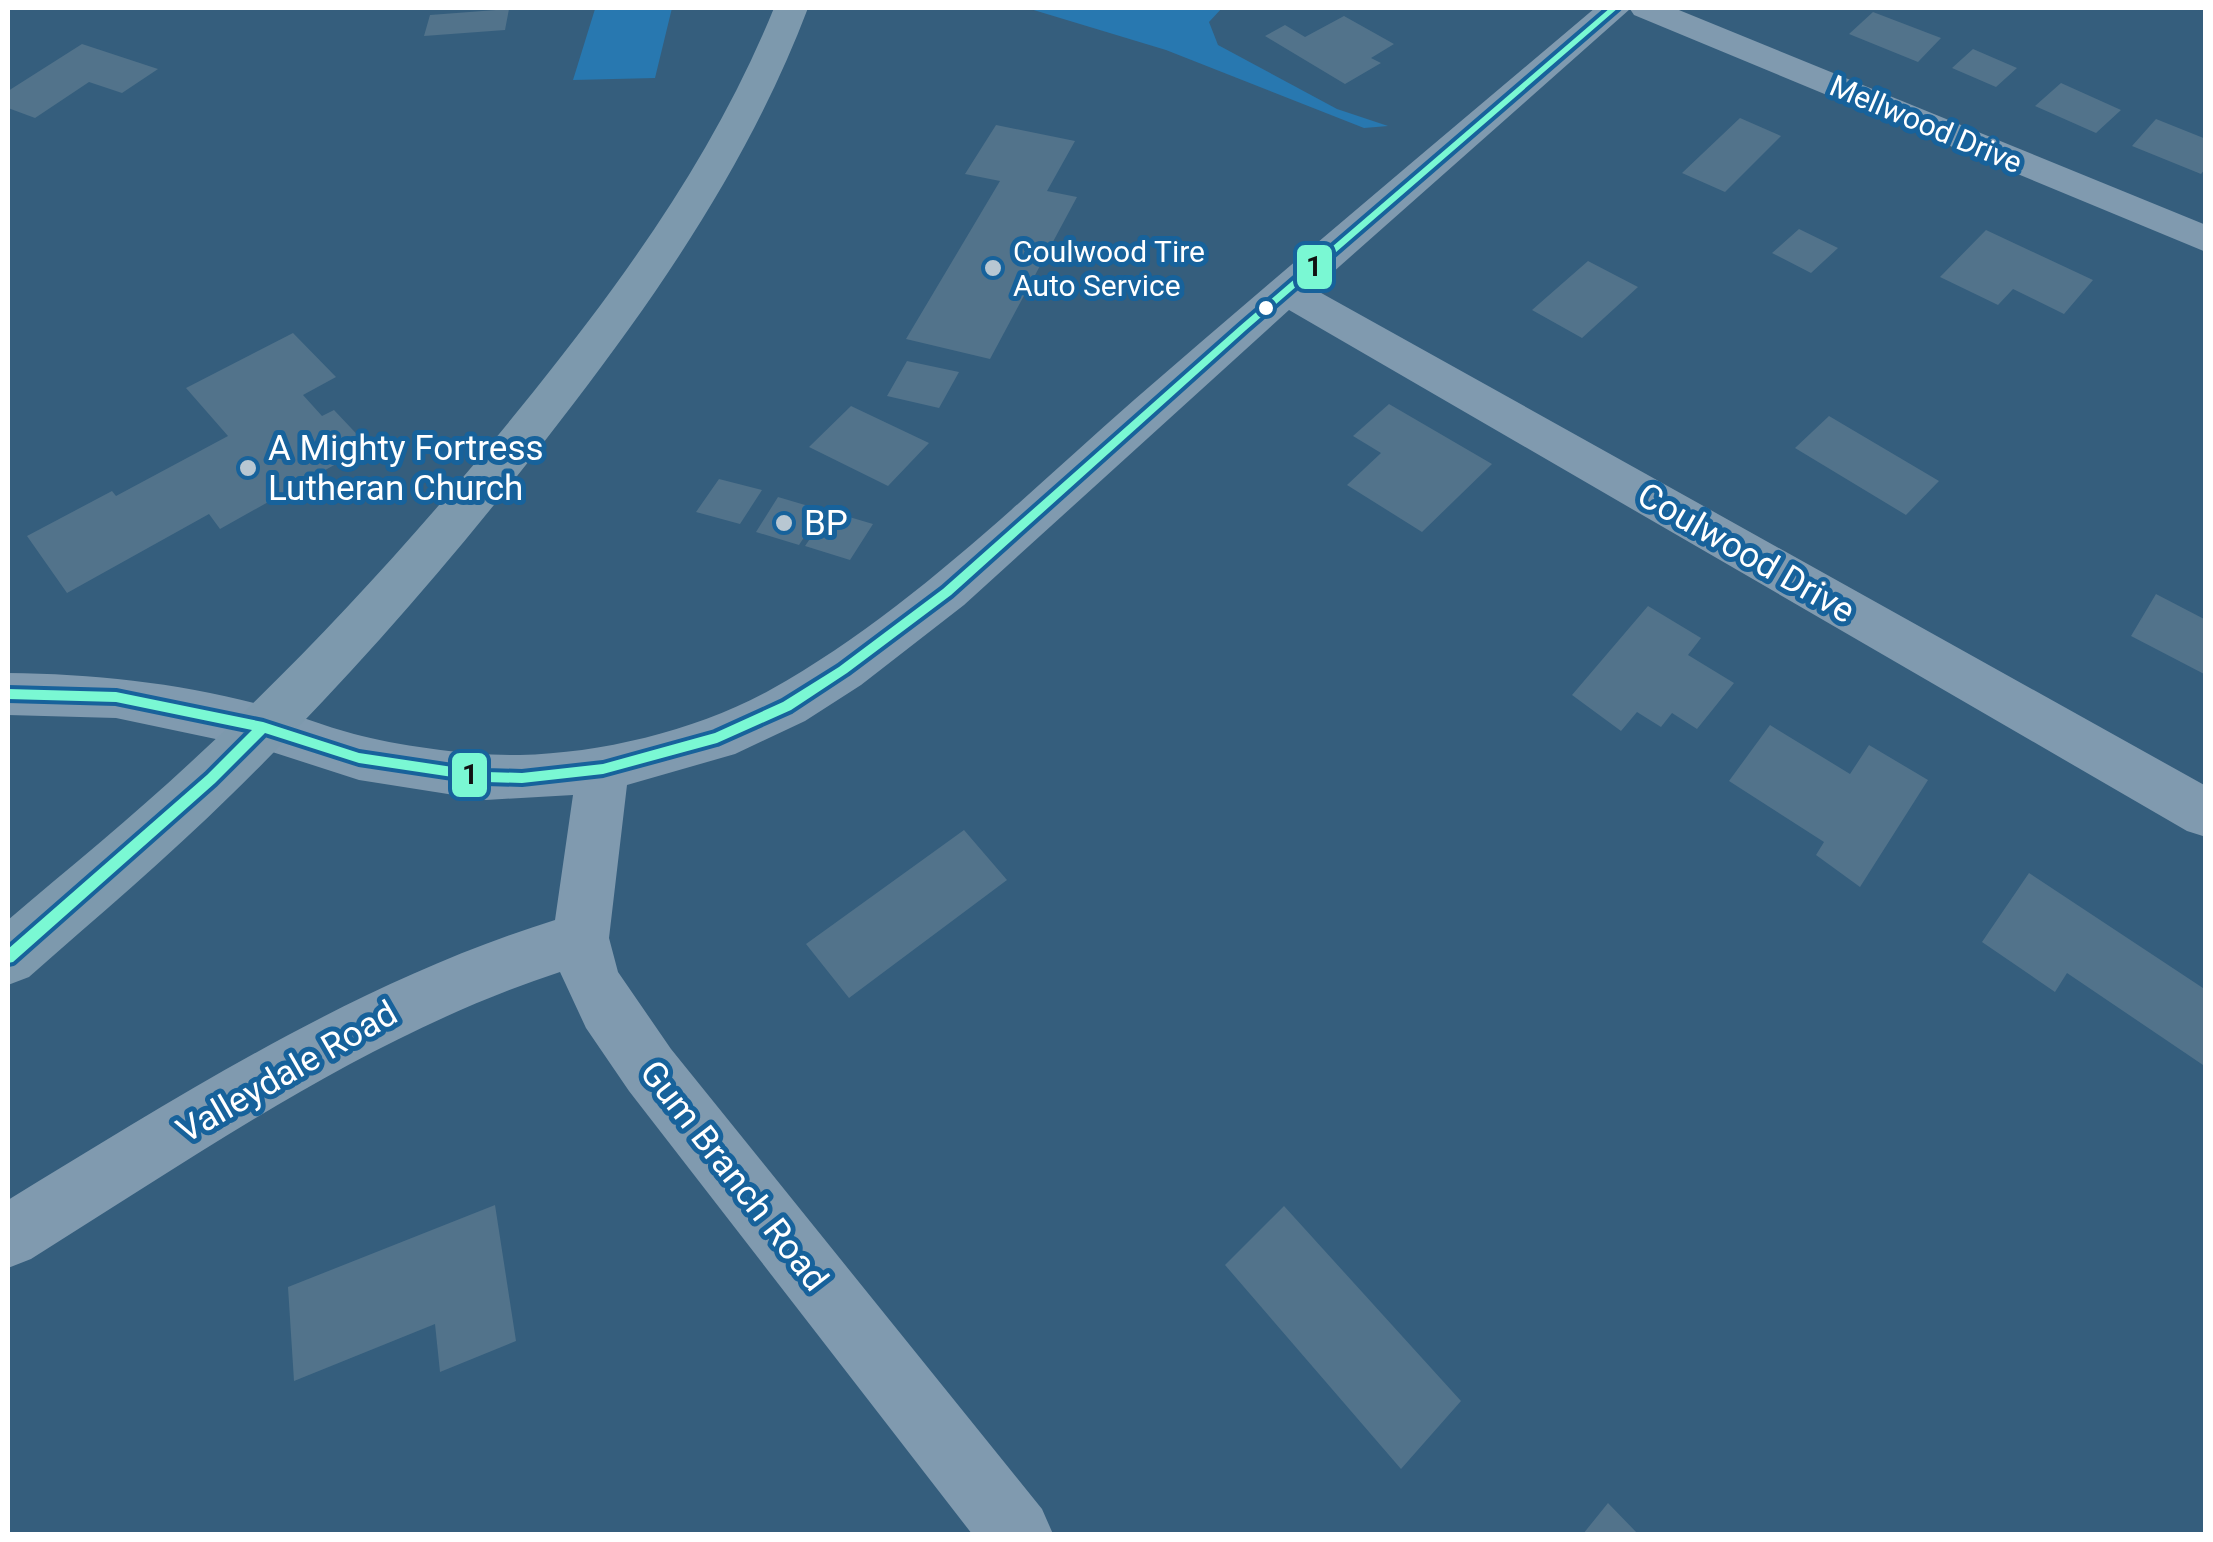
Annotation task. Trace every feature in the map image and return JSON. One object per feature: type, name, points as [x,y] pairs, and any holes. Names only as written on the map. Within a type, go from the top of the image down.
[{"type":"main road","points":[[8,957],[211,779],[264,726],[427,553],[510,454],[648,275],[706,187],[754,97],[791,8]]},
{"type":"street","points":[[8,694],[116,697],[264,726],[359,758],[486,777],[522,778],[603,769],[716,738],[787,706],[843,670],[947,592],[1614,8]]},
{"type":"street","name":"Mellwood Drive","points":[[1646,8],[2206,240]]},
{"type":"street","name":"Coulwood Drive","points":[[1287,291],[2206,814]]},
{"type":"street","name":"Gum Branch Road","points":[[603,769],[581,938],[582,955],[604,1004],[650,1070],[1016,1534]]},
{"type":"street","name":"Valleydale Road","points":[[8,1236],[274,1077],[402,1006],[524,954],[581,938]]},
{"type":"shaded area","points":[[672,8],[655,78],[573,80],[595,9]]},
{"type":"shaded area","points":[[1027,8],[1222,8],[1209,22],[1218,45],[1337,109],[1388,126],[1364,128],[1166,50]]},
{"type":"building","points":[[509,9],[505,30],[424,36],[430,15]]},
{"type":"building","points":[[1873,12],[1941,38],[1918,62],[1849,34]]},
{"type":"building","points":[[1344,16],[1394,44],[1371,58],[1381,63],[1345,84],[1265,36],[1285,25],[1305,37]]},
{"type":"building","points":[[82,44],[158,69],[122,93],[89,82],[35,118],[8,108],[8,91]]},
{"type":"building","points":[[1973,49],[2017,68],[1996,87],[1952,68]]},
{"type":"building","points":[[2061,83],[2121,110],[2096,133],[2035,106]]},
{"type":"building","points":[[1740,118],[1781,136],[1725,192],[1682,173]]},
{"type":"building","points":[[2156,119],[2206,139],[2206,168],[2201,174],[2132,146]]},
{"type":"building","name":"Coulwood Tire Auto Service","points":[[996,125],[1075,141],[1047,191],[1077,197],[990,359],[906,339],[1000,181],[965,174]]},
{"type":"building","points":[[1799,229],[1838,248],[1811,273],[1772,253]]},
{"type":"building","points":[[1986,230],[2093,280],[2064,314],[2013,289],[1998,305],[1940,277]]},
{"type":"building","points":[[1588,261],[1638,287],[1582,338],[1532,310]]},
{"type":"building","name":"A Mighty Fortress Lutheran Church","points":[[293,333],[336,377],[303,395],[322,416],[334,410],[368,446],[220,529],[209,514],[67,593],[27,536],[112,491],[116,496],[228,436],[186,388]]},
{"type":"building","points":[[907,361],[959,372],[939,408],[887,396]]},
{"type":"building","points":[[1389,404],[1492,464],[1422,532],[1347,485],[1381,453],[1353,436]]},
{"type":"building","points":[[851,406],[929,443],[888,486],[809,447]]},
{"type":"building","points":[[1829,416],[1939,481],[1906,515],[1795,448]]},
{"type":"building","points":[[719,479],[762,490],[740,524],[696,512]]},
{"type":"building","points":[[778,497],[822,510],[799,545],[756,532]]},
{"type":"building","points":[[829,511],[873,524],[850,560],[805,546]]},
{"type":"building","points":[[2156,594],[2206,620],[2206,675],[2131,636]]},
{"type":"building","points":[[1648,606],[1701,638],[1688,655],[1734,683],[1697,729],[1672,713],[1661,727],[1637,712],[1621,731],[1572,695]]},
{"type":"building","points":[[1770,725],[1850,774],[1869,745],[1928,780],[1860,887],[1816,855],[1824,842],[1729,781]]},
{"type":"building","points":[[964,830],[1007,880],[849,998],[806,944]]},
{"type":"building","points":[[2029,873],[2206,990],[2206,1067],[2067,973],[2055,992],[1982,942]]},
{"type":"building","points":[[495,1205],[516,1341],[440,1372],[435,1324],[294,1381],[288,1287]]},
{"type":"building","points":[[1284,1206],[1461,1401],[1401,1469],[1225,1265]]},
{"type":"building","points":[[1608,1503],[1638,1534],[1583,1534]]},
{"type":"transit line","name":"1","points":[[8,694],[116,697],[263,727],[359,758],[486,777],[522,778],[603,769],[717,738],[787,706],[843,670],[947,592],[1243,328],[1614,8]]},
{"type":"transit line","name":"1","points":[[8,957],[211,779],[263,727]]},
{"type":"place","name":"Coulwood Tire Auto Service","points":[[993,268]]},
{"type":"place","name":"A Mighty Fortress Lutheran Church","points":[[248,468]]},
{"type":"place","name":"BP","points":[[784,523]]}]
